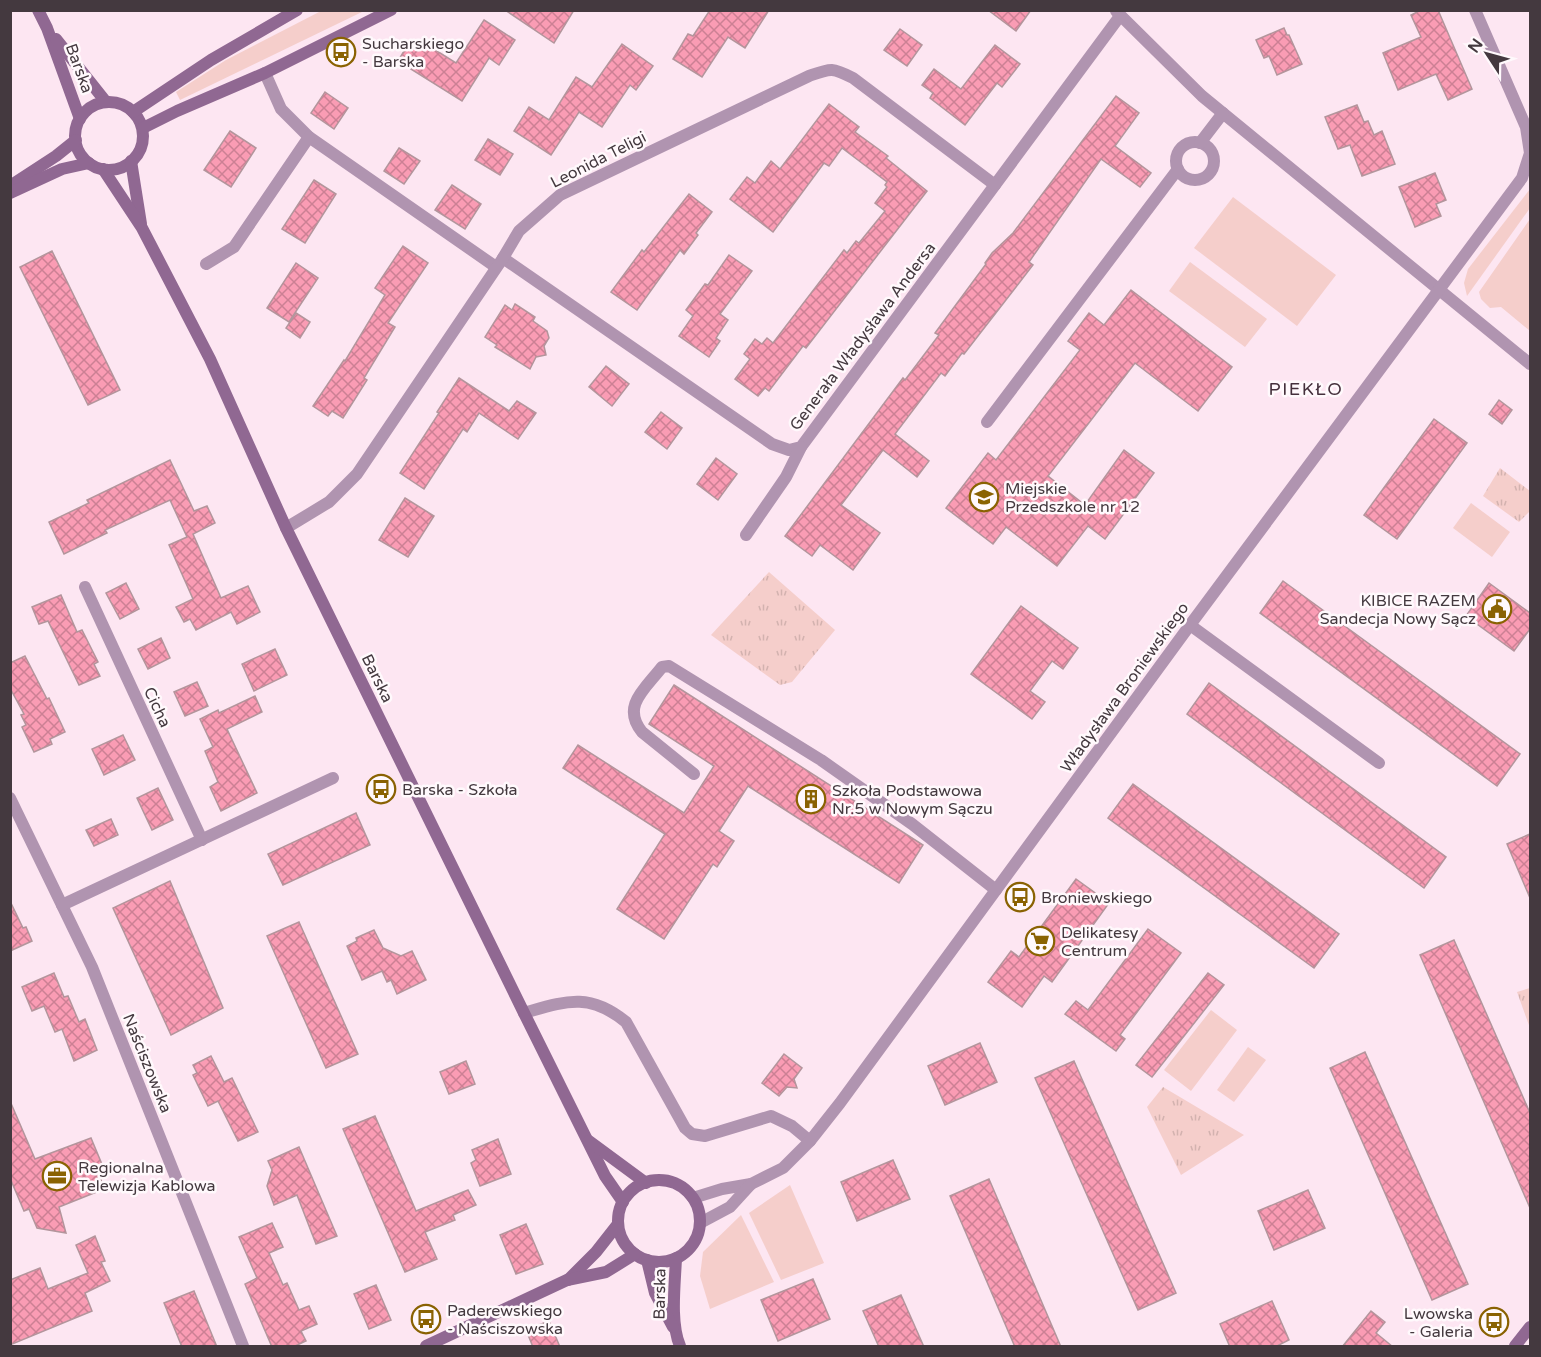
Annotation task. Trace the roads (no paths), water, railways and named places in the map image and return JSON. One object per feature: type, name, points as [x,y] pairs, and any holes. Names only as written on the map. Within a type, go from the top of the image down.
[{"type":"street","name":"Barska","points":[[38,10],[47,28],[80,119]]},
{"type":"street","points":[[133,111],[211,60],[297,10]]},
{"type":"street","points":[[143,128],[265,73],[391,10]]},
{"type":"street","points":[[1476,10],[1526,128],[1530,153]]},
{"type":"street","points":[[1118,13],[1171,67],[1223,113],[1530,364]]},
{"type":"street","name":"Generała Władysława Andersa","points":[[265,73],[281,109],[309,137],[772,444],[789,450],[801,447],[995,185],[1118,13]]},
{"type":"street","name":"Barska","points":[[47,28],[106,102]]},
{"type":"street","name":"Leonida Teligi","points":[[286,528],[329,502],[357,474],[519,231],[539,211],[560,195],[600,175],[829,69],[838,70],[853,78],[995,185]]},
{"type":"street","points":[[106,102],[116,102],[133,111],[143,128],[141,149],[131,161],[118,169],[104,169],[89,163],[79,150],[76,140],[76,129],[87,110],[106,102]]},
{"type":"street","points":[[1200,143],[1223,113]]},
{"type":"street","points":[[206,264],[234,248],[309,137]]},
{"type":"street","points":[[10,186],[76,140]]},
{"type":"street","points":[[1200,143],[1213,156],[1212,168],[1204,178],[1192,180],[1185,177],[1178,169],[1177,157],[1183,147],[1188,144],[1200,143]]},
{"type":"street","name":"Władysława Broniewskiego","points":[[693,1198],[722,1189],[751,1184],[783,1168],[810,1141],[1512,192],[1521,178],[1530,153]]},
{"type":"street","name":"Barska","points":[[131,161],[142,228]]},
{"type":"street","points":[[10,194],[62,169],[89,163]]},
{"type":"street","name":"Barska","points":[[104,169],[142,228],[210,359],[286,528],[605,1176],[623,1202]]},
{"type":"street","points":[[987,422],[1178,169]]},
{"type":"street","points":[[746,535],[786,477],[801,447]]},
{"type":"street","name":"Cicha","points":[[85,587],[202,840]]},
{"type":"street","points":[[1190,625],[1379,763]]},
{"type":"street","points":[[694,774],[642,732],[632,714],[634,704],[662,668],[669,666],[821,760],[912,824],[996,890]]},
{"type":"street","points":[[62,905],[333,778]]},
{"type":"street","name":"Naściszowska","points":[[10,798],[92,967],[243,1347]]},
{"type":"street","points":[[524,1013],[565,1001],[599,1005],[615,1014],[626,1022],[685,1128],[692,1134],[705,1136],[771,1116],[792,1126],[810,1141]]},
{"type":"street","name":"Barska","points":[[588,1140],[646,1183]]},
{"type":"street","points":[[657,1180],[671,1182],[684,1188],[693,1198],[699,1211],[698,1235],[691,1246],[676,1258],[659,1262],[646,1260],[626,1245],[618,1224],[619,1211],[632,1191],[657,1180]]},
{"type":"street","name":"Władysława Broniewskiego","points":[[700,1223],[730,1207],[751,1184]]},
{"type":"street","points":[[567,1280],[596,1252],[618,1224]]},
{"type":"street","points":[[426,1347],[567,1280],[606,1272],[635,1254]]},
{"type":"street","name":"Barska","points":[[675,1331],[676,1258]]},
{"type":"street","name":"Barska","points":[[646,1260],[655,1293],[675,1331],[680,1347]]},
{"type":"street","points":[[1515,1347],[1530,1327]]},
{"type":"place","name":"Sucharskiego - Barska","points":[[341,52]]},
{"type":"place","name":"Miejskie Przedszkole nr 12","points":[[984,497]]},
{"type":"place","name":"KIBICE RAZEM Sandecja Nowy Sącz","points":[[1497,609]]},
{"type":"place","name":"Barska - Szkoła","points":[[381,789]]},
{"type":"place","name":"Szkoła Podstawowa Nr.5 w Nowym Sączu","points":[[811,799]]},
{"type":"place","name":"Broniewskiego","points":[[1020,897]]},
{"type":"place","name":"Delikatesy Centrum","points":[[1040,941]]},
{"type":"place","name":"Regionalna Telewizja Kablowa","points":[[57,1176]]},
{"type":"place","name":"Paderewskiego - Naściszowska","points":[[426,1319]]},
{"type":"place","name":"Lwowska - Galeria","points":[[1494,1322]]},
{"type":"district","name":"PIEKŁO","points":[[1306,389]]}]
